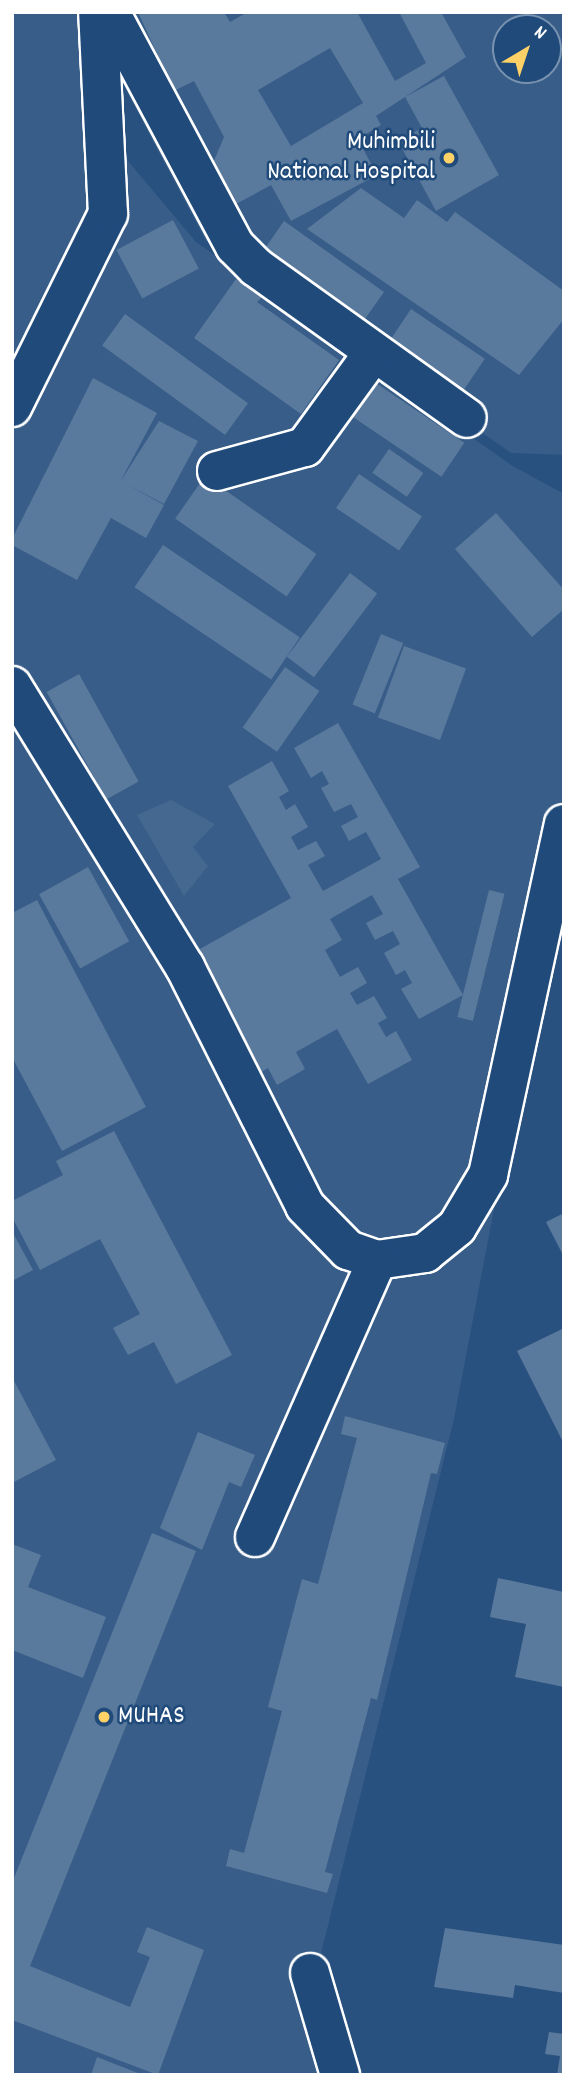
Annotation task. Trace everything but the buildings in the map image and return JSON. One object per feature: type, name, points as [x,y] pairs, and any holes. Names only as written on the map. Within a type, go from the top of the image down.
[{"type":"street","points":[[12,408],[108,214],[99,12]]},
{"type":"street","points":[[110,12],[235,246],[374,352],[467,418]]},
{"type":"street","points":[[217,471],[306,446],[374,352]]},
{"type":"street","points":[[12,686],[185,967],[305,1206],[348,1250],[377,1260],[425,1253],[457,1227],[488,1175],[564,824]]},
{"type":"street","points":[[255,1537],[377,1260]]},
{"type":"street","points":[[310,1973],[340,2075]]},
{"type":"shaded area","points":[[12,12],[564,12],[564,455],[511,453],[206,241],[100,41],[108,137],[196,242],[511,465],[564,494],[564,843],[454,1419],[318,1966],[348,2075],[12,2075]]},
{"type":"shaded area","points":[[171,800],[215,824],[193,847],[208,866],[184,896],[137,815]]},
{"type":"place","name":"Muhimbili National Hospital","points":[[449,158]]},
{"type":"place","name":"MUHAS","points":[[104,1717]]}]
